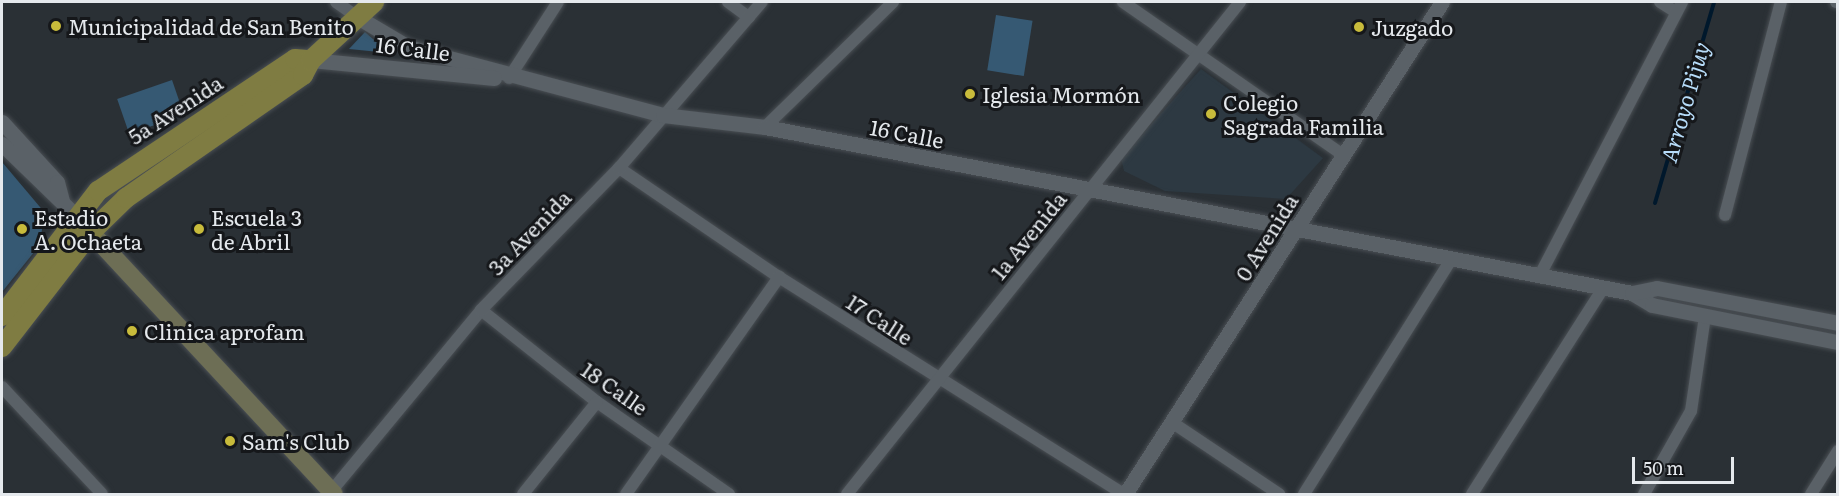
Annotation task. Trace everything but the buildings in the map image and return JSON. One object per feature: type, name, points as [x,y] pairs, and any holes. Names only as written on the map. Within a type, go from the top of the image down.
[{"type":"main road","name":"5a Avenida","points":[[2,347],[91,232],[126,198],[303,75],[311,60],[374,2]]},
{"type":"main road","name":"5a Avenida","points":[[2,316],[77,217],[115,178],[295,59],[311,60]]},
{"type":"main road","points":[[77,217],[332,494]]},
{"type":"street","name":"16 Calle","points":[[336,2],[391,40],[509,78],[663,115],[765,127],[1632,293]]},
{"type":"street","points":[[509,78],[558,2]]},
{"type":"street","points":[[728,2],[749,17]]},
{"type":"street","name":"3a Avenida","points":[[332,494],[481,310],[619,168],[762,2]]},
{"type":"street","points":[[765,127],[893,2]]},
{"type":"street","points":[[1123,2],[1343,155]]},
{"type":"street","name":"1a Avenida","points":[[847,495],[937,378],[1200,55],[1240,2]]},
{"type":"street","name":"0 Avenida","points":[[1125,495],[1442,2]]},
{"type":"street","points":[[1540,275],[1679,7],[1660,2]]},
{"type":"street","points":[[1725,214],[1781,2]]},
{"type":"street","name":"16 Calle","points":[[311,60],[509,78]]},
{"type":"street","points":[[2,122],[57,182],[62,201]]},
{"type":"street","points":[[2,144],[77,217]]},
{"type":"street","name":"17 Calle","points":[[619,168],[779,277],[1125,495]]},
{"type":"street","points":[[1304,495],[1451,260]]},
{"type":"street","points":[[626,495],[779,277]]},
{"type":"street","points":[[1472,495],[1603,288]]},
{"type":"street","points":[[1632,293],[1657,288],[1838,323]]},
{"type":"street","points":[[1632,293],[1652,305],[1838,342]]},
{"type":"street","name":"18 Calle","points":[[481,310],[597,402],[662,445],[729,495]]},
{"type":"street","points":[[1644,495],[1691,411],[1705,316]]},
{"type":"street","points":[[2,387],[102,495]]},
{"type":"street","points":[[523,495],[597,402]]},
{"type":"street","points":[[1173,423],[1279,495]]},
{"type":"street","points":[[1811,495],[1838,451]]},
{"type":"shaded area","points":[[996,15],[1033,21],[1024,76],[987,70]]},
{"type":"shaded area","points":[[365,32],[389,53],[349,49]]},
{"type":"shaded area","name":"Colegio Sagrada Familia","points":[[1201,69],[1323,158],[1286,199],[1165,191],[1124,171],[1121,158]]},
{"type":"shaded area","points":[[172,80],[184,115],[129,134],[117,99]]},
{"type":"shaded area","name":"Estadio A. Ochaeta","points":[[2,162],[45,213],[39,246],[2,292]]},
{"type":"waterway","name":"Arroyo Pijuy","points":[[1655,203],[1714,2]]},
{"type":"place","name":"Municipalidad de San Benito","points":[[56,26]]},
{"type":"place","name":"Juzgado","points":[[1359,27]]},
{"type":"place","name":"Iglesia Mormón","points":[[970,94]]},
{"type":"place","name":"Colegio Sagrada Familia","points":[[1211,114]]},
{"type":"place","name":"Estadio A. Ochaeta","points":[[22,229]]},
{"type":"place","name":"Escuela 3 de Abril","points":[[199,229]]},
{"type":"place","name":"Clinica aprofam","points":[[132,331]]},
{"type":"place","name":"Sam's Club","points":[[230,441]]}]
